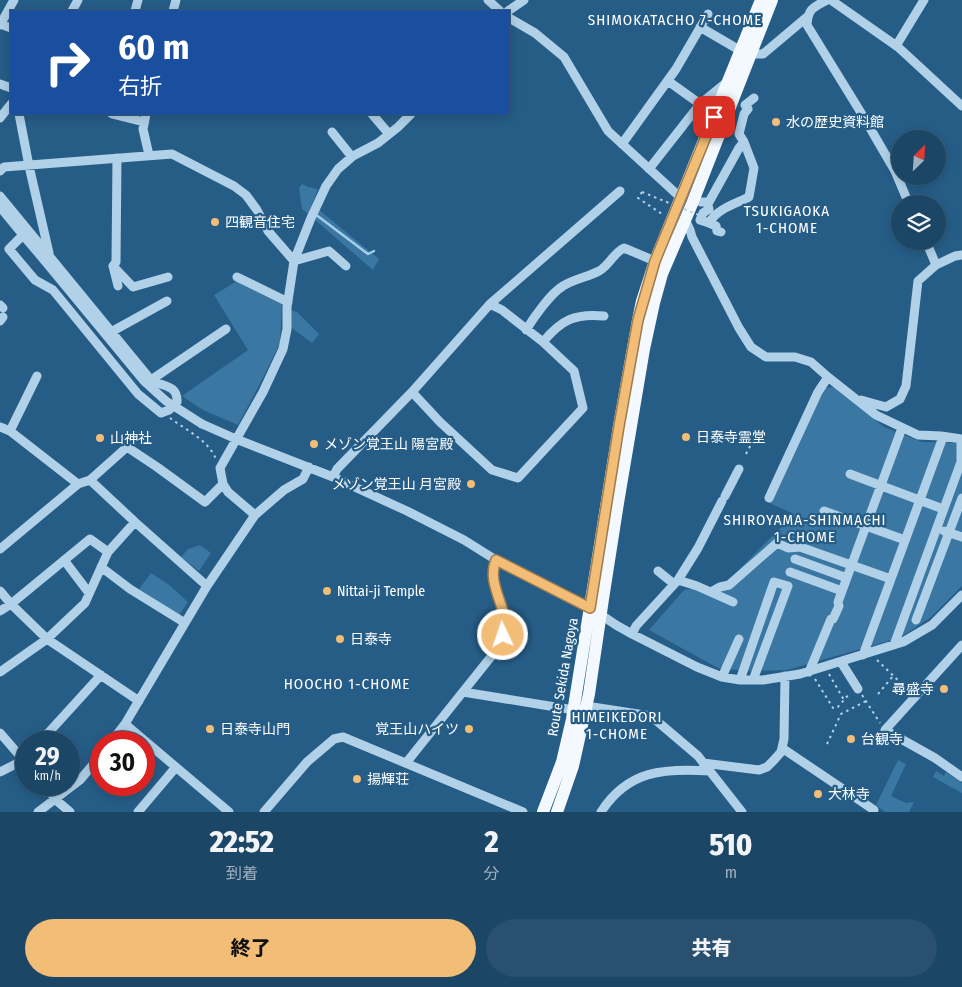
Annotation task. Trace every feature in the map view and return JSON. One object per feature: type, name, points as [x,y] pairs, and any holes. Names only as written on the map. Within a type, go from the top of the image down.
[{"type":"main road","name":"Route Sekida Nagoya","points":[[543,812],[562,762],[596,611],[644,349],[662,274],[685,219],[687,200],[728,81],[746,53],[761,0]]},
{"type":"main road","name":"Route Sekida Nagoya","points":[[557,812],[573,766],[596,651],[596,611],[619,426],[638,320],[655,261],[687,200],[746,53],[772,0]]},
{"type":"street","points":[[0,25],[14,0]]},
{"type":"street","points":[[488,0],[499,10]]},
{"type":"street","points":[[509,10],[524,0]]},
{"type":"street","points":[[827,0],[810,9],[807,25],[863,116],[894,171],[905,195]]},
{"type":"street","points":[[831,0],[896,46],[962,106]]},
{"type":"street","points":[[896,46],[924,0]]},
{"type":"street","points":[[622,144],[676,69],[708,14]]},
{"type":"street","points":[[700,27],[746,53],[763,54],[807,17]]},
{"type":"street","points":[[510,19],[535,32],[564,57],[608,131],[649,169],[687,200],[709,202],[744,142]]},
{"type":"street","points":[[668,81],[700,104]]},
{"type":"street","points":[[649,169],[700,104],[728,81]]},
{"type":"street","points":[[710,222],[724,209],[750,197],[754,168],[739,134],[744,114],[748,109],[745,105],[754,98]]},
{"type":"street","points":[[0,118],[10,105]]},
{"type":"street","points":[[19,115],[49,255]]},
{"type":"street","points":[[120,115],[145,118],[143,129],[149,155]]},
{"type":"street","points":[[373,115],[389,134]]},
{"type":"street","points":[[255,515],[228,492],[223,484],[220,468],[262,392],[283,348],[287,329],[288,302],[294,261],[326,186],[338,169],[352,157],[378,143],[410,115]]},
{"type":"street","points":[[332,132],[352,157]]},
{"type":"street","points":[[0,171],[4,167],[172,154],[234,186],[246,195],[257,210],[268,231],[294,261]]},
{"type":"street","points":[[117,158],[116,262],[113,266],[118,286]]},
{"type":"street","points":[[333,477],[337,469],[412,392],[490,304],[620,190]]},
{"type":"street","points":[[0,196],[151,380],[167,385],[175,392],[177,402],[169,410],[161,412],[152,407],[138,394],[53,290],[35,280],[9,249],[23,235]]},
{"type":"street","points":[[707,202],[709,209],[703,212],[700,220],[710,222],[716,226],[717,231],[721,232]]},
{"type":"street","points":[[0,207],[144,381],[166,401],[202,424],[333,477],[407,511],[456,536],[496,560],[596,611],[632,634],[697,667],[722,677],[740,680],[763,680],[811,674],[903,642],[923,632],[962,595]]},
{"type":"street","points":[[685,219],[722,296],[751,346],[766,357],[795,357],[811,362],[876,415],[902,428],[918,435],[962,439],[962,463],[943,509],[894,645]]},
{"type":"street","points":[[526,330],[533,318],[558,290],[564,285],[598,272],[608,265],[618,251],[624,248],[655,261]]},
{"type":"street","points":[[930,250],[936,265]]},
{"type":"street","points":[[294,261],[328,251],[346,266]]},
{"type":"street","points":[[855,399],[886,408],[900,399],[906,386],[918,281],[936,265],[955,256],[962,255]]},
{"type":"street","points":[[113,266],[134,286],[168,277]]},
{"type":"street","points":[[237,277],[288,302]]},
{"type":"street","points":[[111,332],[167,301]]},
{"type":"street","points":[[412,392],[440,422],[492,470],[518,478],[583,408],[574,370],[543,342],[502,310],[490,304]]},
{"type":"street","points":[[543,342],[558,326],[570,319],[584,315],[604,316]]},
{"type":"street","points":[[151,380],[226,329]]},
{"type":"street","points":[[10,431],[37,376]]},
{"type":"street","points":[[769,498],[818,392],[828,377]]},
{"type":"street","points":[[0,426],[10,431],[78,484]]},
{"type":"street","points":[[811,674],[831,619],[834,619],[839,606],[838,602],[846,578],[902,428]]},
{"type":"street","points":[[863,655],[943,437]]},
{"type":"street","points":[[0,549],[78,484],[90,480],[127,447],[205,502],[223,484]]},
{"type":"street","points":[[120,731],[207,586],[255,515],[284,490],[304,479],[309,467]]},
{"type":"street","points":[[632,634],[636,626],[676,582],[698,548],[739,469]]},
{"type":"street","points":[[850,474],[943,509]]},
{"type":"street","points":[[90,480],[207,586]]},
{"type":"street","points":[[916,620],[962,498]]},
{"type":"street","points":[[824,512],[905,540]]},
{"type":"street","points":[[0,672],[47,639],[85,603],[108,552],[135,522]]},
{"type":"street","points":[[937,529],[962,537]]},
{"type":"street","points":[[0,611],[90,539],[108,552]]},
{"type":"street","points":[[711,592],[729,585],[777,543],[788,548],[800,547],[891,579]]},
{"type":"street","points":[[784,585],[800,547]]},
{"type":"street","points":[[795,559],[846,578]]},
{"type":"street","points":[[64,560],[89,593]]},
{"type":"street","points":[[406,763],[494,653],[503,635],[505,619],[495,588],[493,567],[496,560]]},
{"type":"street","points":[[101,567],[130,589],[185,623]]},
{"type":"street","points":[[658,571],[676,582],[697,586],[733,602]]},
{"type":"street","points":[[790,572],[842,591]]},
{"type":"street","points":[[740,680],[774,582],[788,586],[753,680]]},
{"type":"street","points":[[0,591],[47,639],[139,701]]},
{"type":"street","points":[[905,616],[916,620],[923,632]]},
{"type":"street","points":[[722,677],[739,639]]},
{"type":"street","points":[[962,645],[885,730],[935,758],[962,777]]},
{"type":"street","points":[[841,662],[857,687]]},
{"type":"street","points":[[50,731],[101,675]]},
{"type":"street","points":[[704,763],[759,770],[767,767],[774,760],[781,752],[784,740],[785,676]]},
{"type":"street","points":[[463,692],[574,710]]},
{"type":"street","points":[[586,706],[651,716],[698,756],[742,812]]},
{"type":"street","points":[[125,724],[229,812]]},
{"type":"street","points":[[0,732],[15,748]]},
{"type":"street","points":[[264,812],[307,762],[334,739],[343,737],[523,812]]},
{"type":"street","points":[[782,748],[874,810]]},
{"type":"street","points":[[0,772],[15,765]]},
{"type":"street","points":[[138,812],[176,767]]},
{"type":"street","points":[[38,812],[80,780],[90,768]]},
{"type":"street","points":[[601,812],[616,792],[642,776],[665,771],[710,771]]},
{"type":"street","points":[[53,796],[70,812]]},
{"type":"path","points":[[666,216],[638,198],[642,192],[710,222]]},
{"type":"path","points":[[161,412],[200,439],[212,451],[220,468]]},
{"type":"path","points":[[746,454],[759,429]]},
{"type":"path","points":[[875,658],[916,697]]},
{"type":"path","points":[[828,672],[844,700]]},
{"type":"path","points":[[811,674],[833,708],[837,708],[857,687],[885,730]]},
{"type":"path","points":[[878,694],[893,676]]},
{"type":"path","points":[[827,744],[840,714],[866,701]]},
{"type":"shaded area","points":[[302,184],[318,189],[308,214],[302,209],[299,188]]},
{"type":"shaded area","points":[[319,210],[379,259],[373,270],[314,219]]},
{"type":"shaded area","points":[[237,281],[282,303],[280,343],[238,425],[203,410],[182,396],[248,350],[214,295]]},
{"type":"shaded area","points":[[290,310],[297,312],[319,334],[312,343],[288,325]]},
{"type":"shaded area","points":[[836,387],[884,427],[922,442],[962,443],[962,586],[930,618],[899,638],[787,670],[749,671],[718,668],[649,630],[684,590],[724,585],[794,514],[765,501],[816,389]]},
{"type":"shaded area","points":[[200,545],[211,553],[199,571],[181,557],[188,549]]},
{"type":"shaded area","points":[[151,573],[168,584],[188,602],[179,615],[139,589]]},
{"type":"shaded area","points":[[898,760],[906,764],[891,796],[906,803],[914,802],[909,812],[885,812],[876,805]]},
{"type":"shaded area","points":[[936,771],[944,776],[946,772],[962,783],[962,793],[933,777]]},
{"type":"waterway","points":[[315,214],[368,254],[374,251]]},
{"type":"place","name":"水の歴史資料館","points":[[776,122]]},
{"type":"place","name":"四観音住宅","points":[[215,222]]},
{"type":"place","name":"日泰寺霊堂","points":[[686,437]]},
{"type":"place","name":"山神社","points":[[100,438]]},
{"type":"place","name":"メゾン覚王山 陽宮殿","points":[[314,444]]},
{"type":"place","name":"メゾン覚王山 月宮殿","points":[[471,484]]},
{"type":"place","name":"Nittai-ji Temple","points":[[327,591]]},
{"type":"place","name":"日泰寺","points":[[340,639]]},
{"type":"place","name":"尋盛寺","points":[[944,689]]},
{"type":"place","name":"日泰寺山門","points":[[210,729]]},
{"type":"place","name":"覚王山ハイツ","points":[[469,729]]},
{"type":"place","name":"台観寺","points":[[851,739]]},
{"type":"place","name":"揚輝荘","points":[[357,779]]},
{"type":"place","name":"大林寺","points":[[818,794]]},
{"type":"district","name":"SHIMOKATACHO 7-CHOME","points":[[675,20]]},
{"type":"district","name":"TSUKIGAOKA 1-CHOME","points":[[787,220]]},
{"type":"district","name":"SHIROYAMA-SHINMACHI 1-CHOME","points":[[805,528]]},
{"type":"district","name":"HOOCHO 1-CHOME","points":[[347,684]]},
{"type":"district","name":"HIMEIKEDORI 1-CHOME","points":[[617,726]]},
{"type":"route","points":[[503,635],[505,619],[495,588],[494,578],[493,567],[496,560],[590,608],[619,426],[642,301],[655,261],[714,117]]}]
